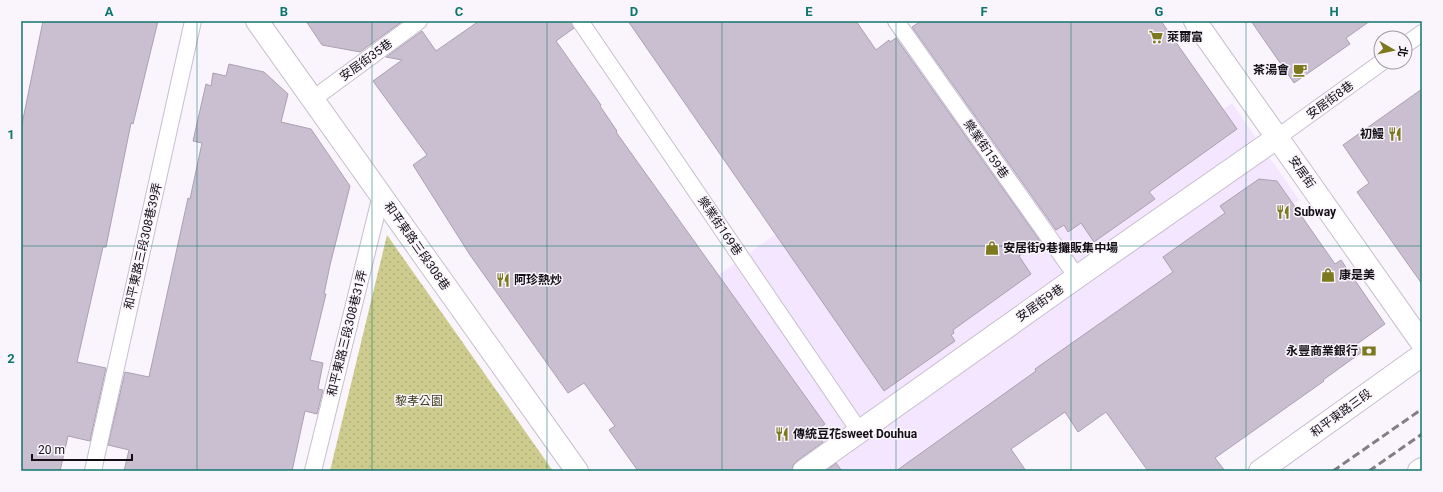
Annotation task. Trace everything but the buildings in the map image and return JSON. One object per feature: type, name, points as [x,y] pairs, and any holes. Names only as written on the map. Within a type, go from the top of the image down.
[{"type":"street","name":"和平東路三段308巷","points":[[257,21],[577,471]]},
{"type":"street","name":"安居街","points":[[1195,21],[1422,343]]},
{"type":"street","name":"安居街9巷","points":[[804,471],[1077,277],[1278,137]]},
{"type":"street","name":"和平東路三段","points":[[1260,471],[1422,355]]},
{"type":"lane","name":"和平東路三段308巷39弄","points":[[93,471],[193,21]]},
{"type":"lane","name":"安居街35巷","points":[[313,99],[419,21]]},
{"type":"lane","name":"樂業街169巷","points":[[580,21],[860,432]]},
{"type":"lane","name":"樂業街159巷","points":[[896,21],[1077,277]]},
{"type":"lane","points":[[1413,39],[1422,33]]},
{"type":"lane","name":"安居街8巷","points":[[1278,137],[1373,68]]},
{"type":"lane","name":"和平東路三段308巷31弄","points":[[313,471],[381,195]]},
{"type":"shaded area","name":"安居街9巷攤販集中場","points":[[1016,61],[1108,190],[1232,103],[1299,200],[911,471],[707,471],[688,297]]},
{"type":"green space","name":"黎孝公園","points":[[387,235],[553,471],[330,471]]},
{"type":"railway","points":[[1333,471],[1422,409]]},
{"type":"railway","points":[[1369,471],[1422,434]]},
{"type":"place","name":"萊爾富","points":[[1156,37]]},
{"type":"place","name":"茶湯會","points":[[1300,70]]},
{"type":"place","name":"初鰻","points":[[1395,134]]},
{"type":"place","name":"Subway","points":[[1283,212]]},
{"type":"place","name":"安居街9巷攤販集中場","points":[[992,248]]},
{"type":"place","name":"康是美","points":[[1328,275]]},
{"type":"place","name":"阿珍熱炒","points":[[503,280]]},
{"type":"place","name":"永豐商業銀行","points":[[1369,351]]},
{"type":"place","name":"傳統豆花sweet Douhua","points":[[782,434]]}]
